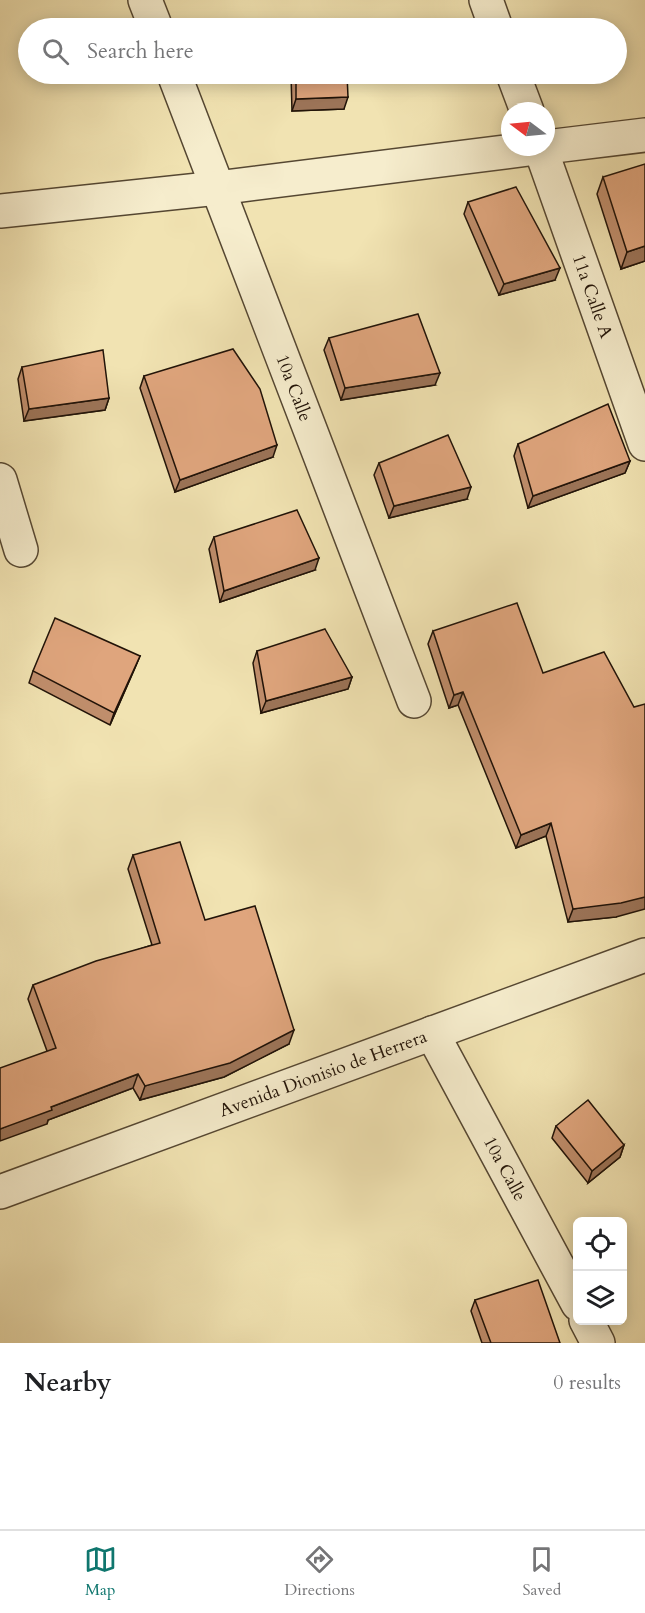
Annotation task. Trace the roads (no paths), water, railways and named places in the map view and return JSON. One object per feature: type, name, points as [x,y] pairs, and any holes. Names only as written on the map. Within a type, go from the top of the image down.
[{"type":"street","points":[[146,0],[152,18]]},
{"type":"street","points":[[486,0],[492,18]]},
{"type":"street","name":"10a Calle","points":[[178,84],[414,701]]},
{"type":"street","points":[[517,84],[524,102]]},
{"type":"street","points":[[555,146],[645,135]]},
{"type":"street","points":[[0,211],[218,188],[501,152]]},
{"type":"street","name":"11a Calle A","points":[[546,156],[645,444]]},
{"type":"street","points":[[0,480],[21,550]]},
{"type":"street","name":"Avenida Dionisio de Herrera","points":[[0,1192],[645,955]]},
{"type":"street","name":"10a Calle","points":[[432,1033],[573,1295]]},
{"type":"street","points":[[589,1325],[598,1343]]}]
